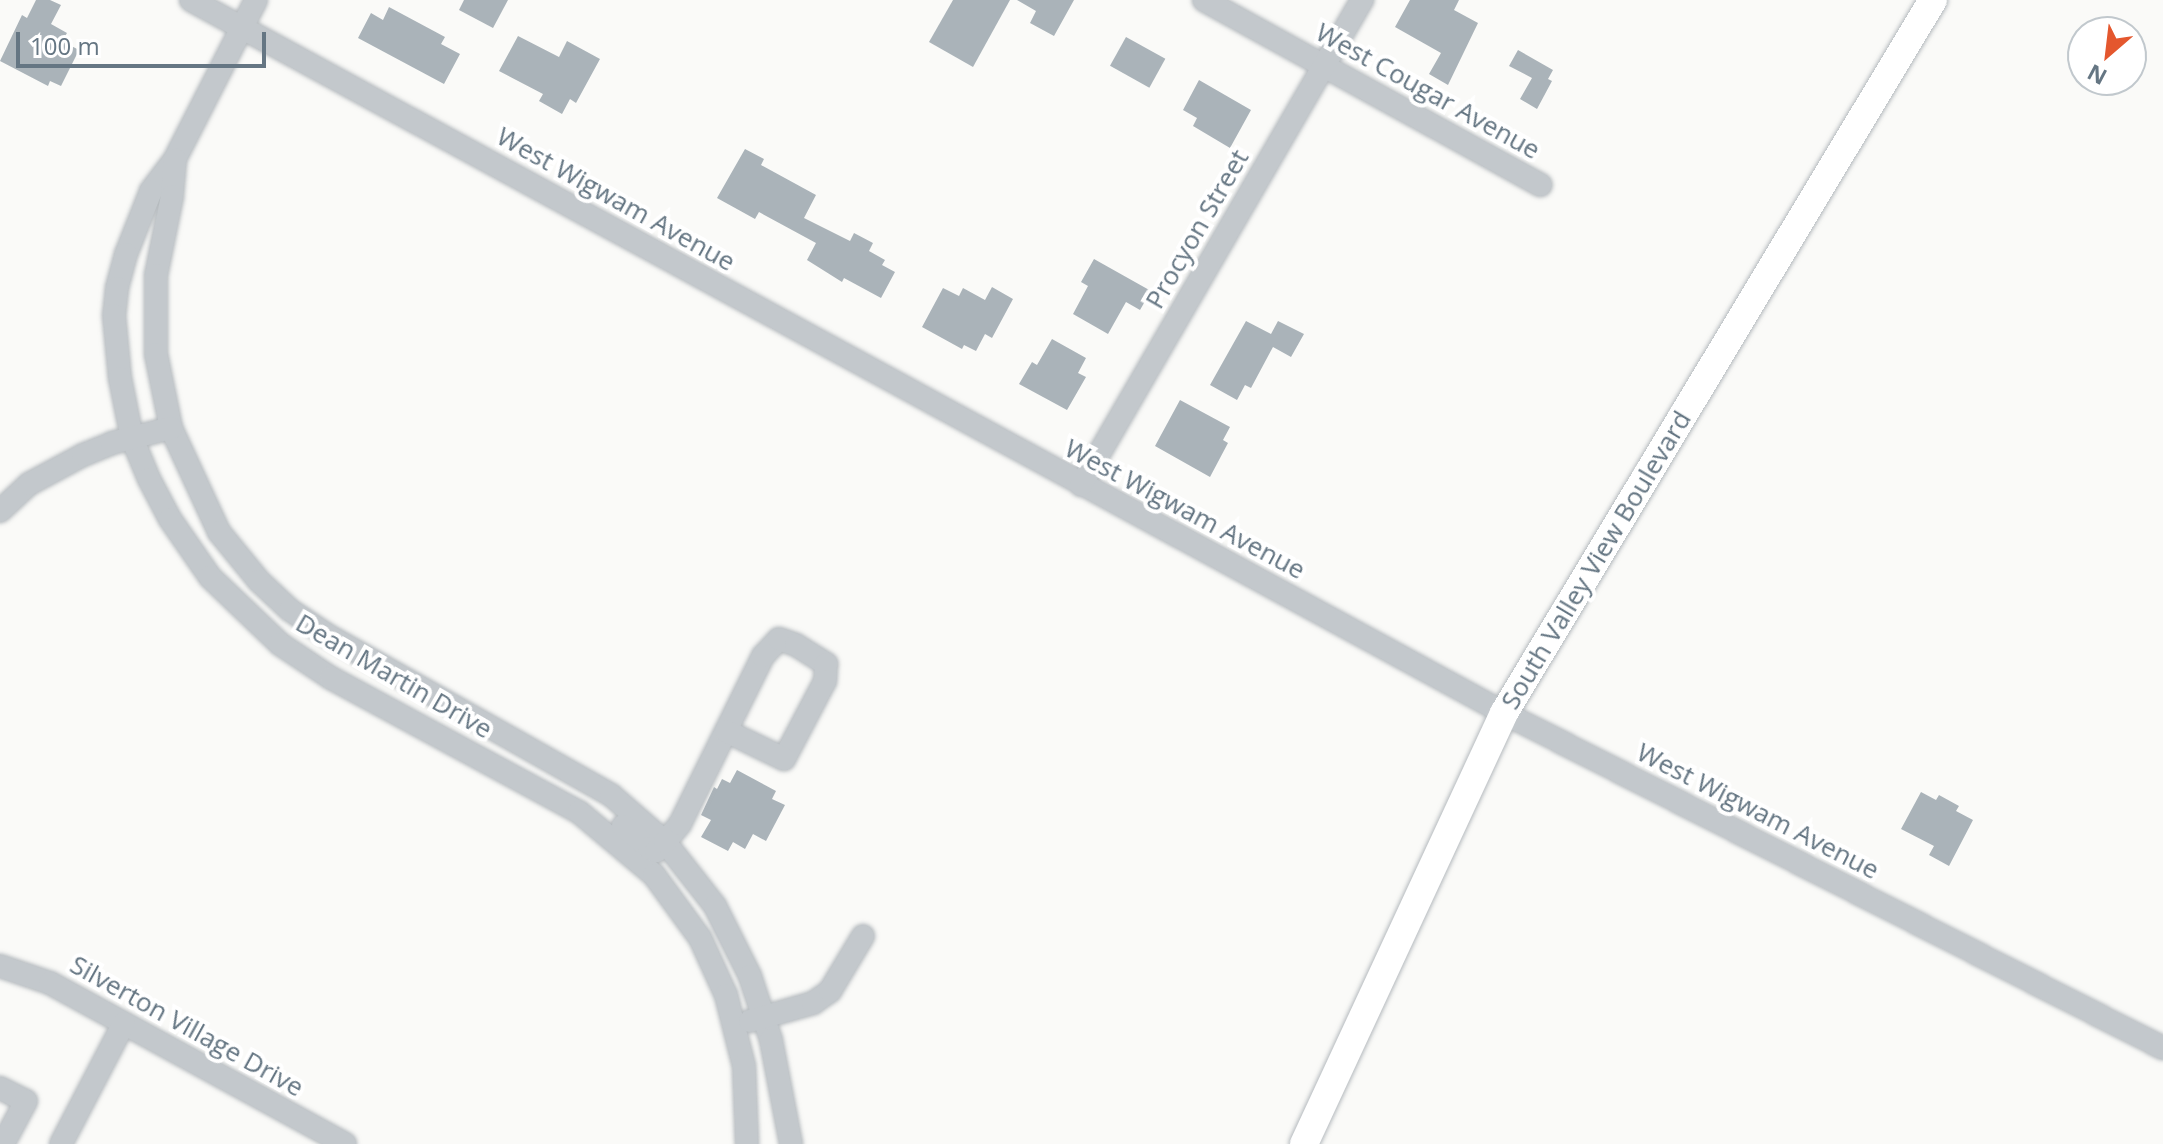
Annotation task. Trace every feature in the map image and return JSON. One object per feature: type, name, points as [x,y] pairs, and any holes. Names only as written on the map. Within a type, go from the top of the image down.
[{"type":"main road","name":"South Valley View Boulevard","points":[[1304,1144],[1504,713],[1933,0]]},
{"type":"street","name":"West Wigwam Avenue","points":[[191,0],[1504,713],[2163,1048]]},
{"type":"street","name":"Dean Martin Drive","points":[[256,0],[175,159],[151,191],[126,254],[117,288],[116,347],[132,438],[163,505],[191,552],[255,624],[331,678],[550,794],[602,829],[654,875],[700,938],[736,1027],[744,1066],[747,1144]]},
{"type":"street","name":"West Cougar Avenue","points":[[1204,0],[1540,185]]},
{"type":"street","name":"Procyon Street","points":[[1081,485],[1362,0]]},
{"type":"street","name":"Dean Martin Drive","points":[[175,159],[155,298],[156,354],[171,428],[219,532],[238,559],[290,610],[376,665],[521,742],[611,795],[665,842],[692,872],[735,941],[764,1016],[781,1083],[791,1144]]},
{"type":"street","points":[[0,511],[29,484],[52,471],[98,449],[171,428]]},
{"type":"street","points":[[550,794],[604,811],[656,851],[680,824],[763,656],[779,639],[796,645],[826,664],[825,681],[784,759],[726,731]]},
{"type":"street","points":[[505,770],[521,742]]},
{"type":"street","points":[[736,1027],[813,1003],[830,991],[863,936]]},
{"type":"street","name":"Silverton Village Drive","points":[[0,966],[50,983],[340,1143]]},
{"type":"street","points":[[61,1144],[124,1023]]},
{"type":"street","points":[[0,1088],[26,1101],[3,1144]]},
{"type":"building","points":[[36,0],[50,0],[61,5],[51,24],[67,33],[62,41],[79,50],[61,86],[50,81],[48,86],[0,61],[22,15],[27,18]]},
{"type":"building","points":[[464,0],[508,0],[493,28],[459,10]]},
{"type":"building","points":[[953,0],[1010,0],[973,67],[929,42]]},
{"type":"building","points":[[1017,0],[1074,0],[1054,36],[1030,23],[1036,11]]},
{"type":"building","points":[[1410,0],[1459,0],[1454,10],[1478,23],[1448,85],[1429,74],[1441,53],[1395,27]]},
{"type":"building","points":[[389,7],[445,37],[441,44],[460,54],[444,84],[358,38],[371,13],[383,20]]},
{"type":"building","points":[[518,36],[559,57],[567,41],[600,59],[576,103],[570,99],[562,114],[539,101],[543,94],[499,71]]},
{"type":"building","points":[[1126,37],[1165,59],[1149,88],[1110,66]]},
{"type":"building","points":[[1518,50],[1553,70],[1548,79],[1552,81],[1537,109],[1520,99],[1532,78],[1509,66]]},
{"type":"building","points":[[1199,80],[1251,110],[1230,148],[1193,126],[1197,118],[1183,110]]},
{"type":"building","points":[[745,149],[764,159],[761,165],[816,195],[804,218],[850,241],[854,233],[873,243],[869,251],[885,260],[882,265],[895,272],[881,298],[844,278],[842,282],[807,260],[816,243],[759,212],[755,219],[717,198]]},
{"type":"building","points":[[1094,259],[1151,291],[1140,310],[1126,302],[1108,334],[1073,314],[1088,286],[1081,282]]},
{"type":"building","points":[[992,287],[1013,299],[992,338],[985,334],[976,351],[964,345],[962,349],[922,327],[943,288],[959,296],[963,288],[985,300]]},
{"type":"building","points":[[1246,321],[1271,334],[1278,321],[1304,334],[1291,357],[1273,347],[1251,388],[1245,385],[1237,400],[1210,385]]},
{"type":"building","points":[[1052,339],[1086,358],[1078,373],[1086,377],[1067,410],[1019,384],[1032,362],[1037,365]]},
{"type":"building","points":[[1180,400],[1230,427],[1223,440],[1228,443],[1210,477],[1155,446]]},
{"type":"building","points":[[737,770],[776,791],[772,799],[785,805],[766,841],[753,834],[745,849],[733,842],[728,851],[701,837],[711,820],[701,815],[714,787],[717,789],[722,779],[730,783]]},
{"type":"building","points":[[1921,792],[1936,800],[1939,795],[1959,806],[1956,811],[1973,820],[1949,866],[1929,855],[1934,846],[1901,829]]}]
